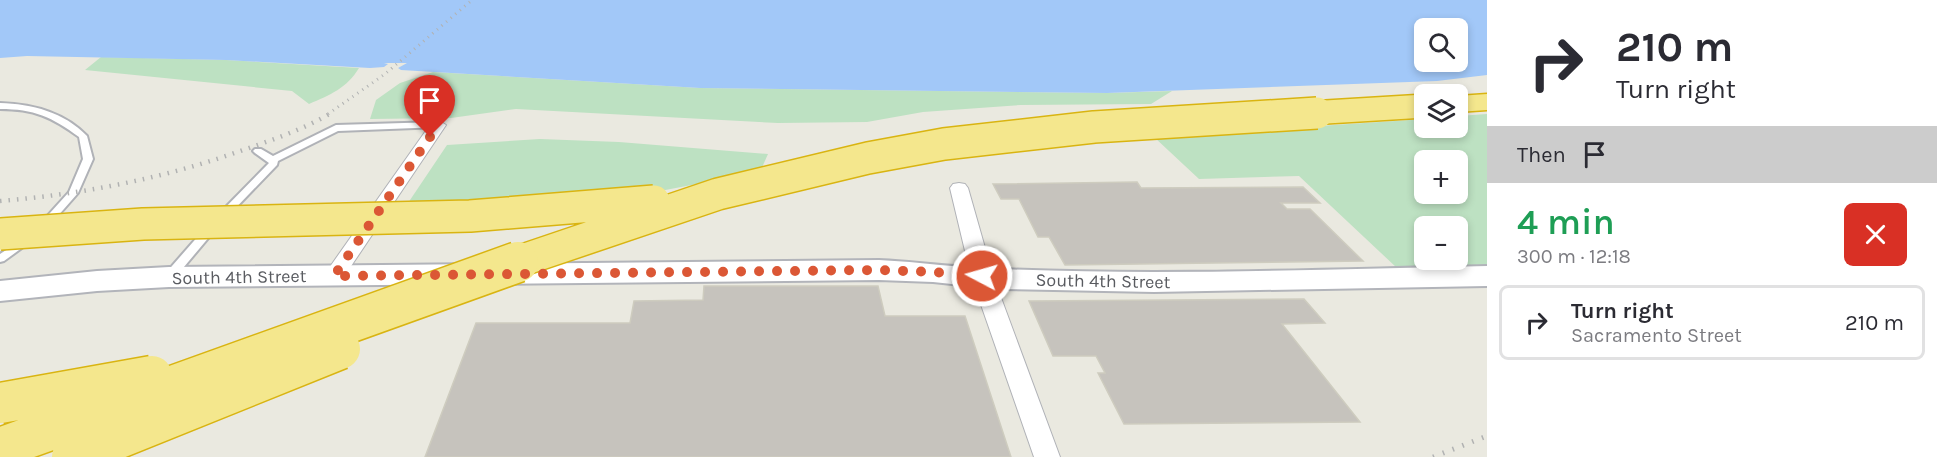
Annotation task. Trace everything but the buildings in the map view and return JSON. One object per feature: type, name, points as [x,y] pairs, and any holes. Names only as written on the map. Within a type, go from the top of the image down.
[{"type":"highway","points":[[1468,103],[1487,102]]},
{"type":"highway","points":[[0,448],[352,323],[470,278],[718,194],[868,158],[1014,134],[1414,108]]},
{"type":"highway","points":[[72,457],[512,280],[724,202],[866,158],[943,144],[1071,129],[1414,108]]},
{"type":"highway","points":[[6,242],[133,224],[408,220],[524,214],[718,194]]},
{"type":"highway","points":[[0,403],[168,373],[407,322]]},
{"type":"main road","name":"South 4th Street","points":[[0,291],[97,281],[169,278],[879,270],[1154,282],[1487,276]]},
{"type":"street","points":[[334,276],[438,125]]},
{"type":"street","points":[[960,188],[982,276],[1047,457]]},
{"type":"lane","points":[[0,106],[28,106],[60,119],[83,136],[88,159],[73,193],[55,216],[0,243]]},
{"type":"lane","points":[[273,159],[336,128],[438,125]]},
{"type":"lane","points":[[258,151],[273,159]]},
{"type":"lane","points":[[169,278],[222,216],[274,163],[273,159]]},
{"type":"lane","points":[[0,259],[6,242]]},
{"type":"green space","points":[[101,57],[226,60],[359,68],[343,86],[309,104],[292,91],[85,70]]},
{"type":"green space","points":[[433,72],[700,88],[1107,93],[1172,91],[1151,104],[1020,105],[923,112],[867,122],[778,123],[516,109],[451,118],[370,119],[376,100],[400,83]]},
{"type":"green space","points":[[1487,114],[1487,266],[1468,266],[1468,216],[1414,216],[1414,268],[1397,268],[1299,176],[1199,179],[1154,137],[1414,120],[1414,138],[1468,138],[1468,115]]},
{"type":"green space","points":[[540,139],[619,142],[768,154],[760,172],[639,195],[406,206],[447,145]]},
{"type":"water","points":[[0,0],[1487,0],[1487,75],[1437,81],[1107,93],[700,88],[398,68],[407,63],[384,63],[388,64],[384,67],[370,68],[226,60],[27,56],[0,58]]},
{"type":"railway","points":[[328,114],[385,74],[472,0]]},
{"type":"railway","points":[[0,201],[94,189],[186,168],[279,137],[331,113]]},
{"type":"railway","points":[[1433,457],[1487,436]]},
{"type":"route","points":[[430,137],[334,276],[879,270],[982,276]]}]
